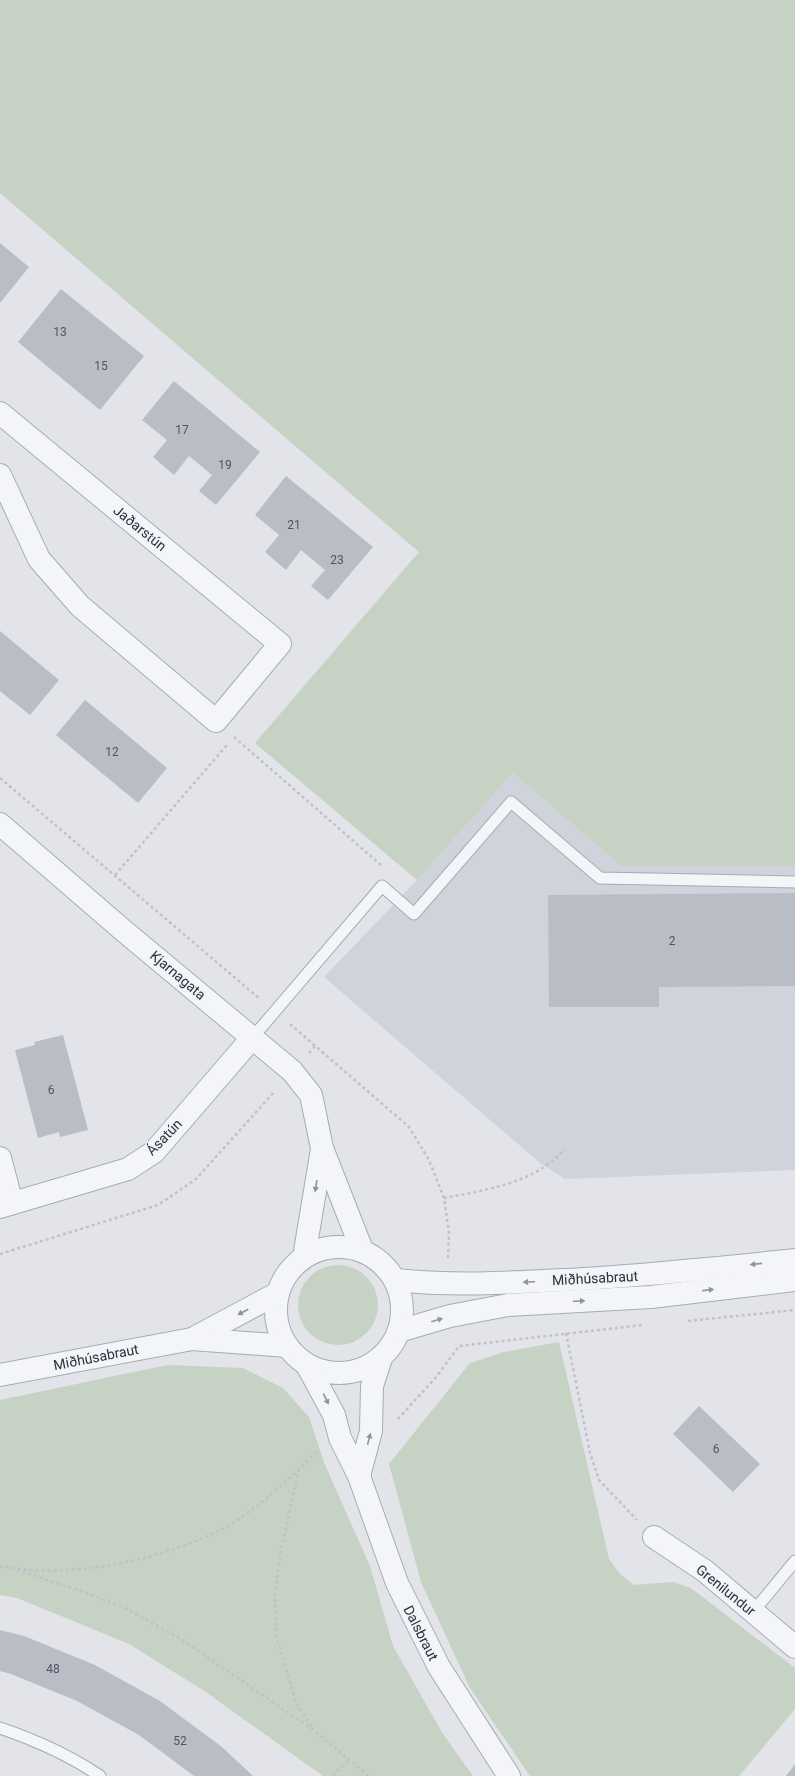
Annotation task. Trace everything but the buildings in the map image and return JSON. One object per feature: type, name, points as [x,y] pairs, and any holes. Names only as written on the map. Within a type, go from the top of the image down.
[{"type":"street","name":"Jaðarstún","points":[[0,413],[280,644],[216,721],[80,606],[39,559],[0,475]]},
{"type":"street","name":"Kjarnagata","points":[[0,824],[124,931],[292,1071],[311,1094],[322,1148],[362,1250]]},
{"type":"street","name":"Ásatún","points":[[6,1205],[128,1169],[154,1152],[252,1037]]},
{"type":"street","name":"Kjarnagata","points":[[304,1257],[322,1148]]},
{"type":"street","points":[[0,1158],[6,1205]]},
{"type":"street","points":[[332,1247],[347,1247],[362,1250],[379,1260],[389,1270],[395,1280],[401,1296],[402,1314],[399,1331],[392,1345],[381,1358],[365,1368],[346,1373],[326,1372],[307,1365],[295,1356],[287,1346],[277,1322],[276,1308],[278,1293],[288,1273],[304,1257],[317,1250],[332,1247]]},
{"type":"street","name":"Miðhúsabraut","points":[[395,1280],[448,1284],[512,1283],[657,1275],[795,1260]]},
{"type":"street","name":"Miðhúsabraut","points":[[399,1331],[450,1316],[508,1305],[652,1297],[795,1280]]},
{"type":"street","name":"Miðhúsabraut","points":[[192,1339],[278,1293]]},
{"type":"street","name":"Miðhúsabraut","points":[[0,1375],[192,1339],[287,1346]]},
{"type":"street","points":[[359,1476],[371,1431],[372,1386],[381,1358]]},
{"type":"street","name":"Dalsbraut","points":[[307,1365],[334,1415],[340,1438],[359,1476],[397,1584],[439,1667],[509,1776]]},
{"type":"street","name":"Grenilundur","points":[[654,1538],[705,1571],[795,1647]]},
{"type":"lane","points":[[252,1037],[382,886],[414,914],[511,802],[600,878],[795,882]]},
{"type":"lane","points":[[753,1612],[795,1561]]},
{"type":"lane","points":[[0,1728],[29,1738],[81,1763],[100,1776]]},
{"type":"path","points":[[115,875],[234,737],[392,875],[382,886]]},
{"type":"path","points":[[444,1198],[494,1188],[531,1174],[556,1159],[565,1149]]},
{"type":"path","points":[[371,1431],[393,1424],[437,1376],[459,1346],[566,1333],[590,1453],[599,1480],[654,1538]]},
{"type":"path","points":[[15,1569],[65,1570],[129,1562],[177,1549],[225,1527],[264,1501],[327,1443],[340,1438]]},
{"type":"path","points":[[299,1469],[281,1550],[275,1593],[276,1635],[296,1703],[314,1731]]},
{"type":"path","points":[[0,1566],[15,1569],[87,1593],[132,1612],[181,1639],[314,1731],[368,1776]]},
{"type":"path","points":[[333,1776],[348,1760]]},
{"type":"shaded area","points":[[513,773],[621,866],[795,866],[795,1170],[565,1179],[540,1163],[324,977],[417,880]]},
{"type":"green space","points":[[0,0],[795,0],[795,866],[621,866],[513,773],[417,880],[255,743],[419,552],[0,193]]},
{"type":"green space","points":[[330,1265],[346,1265],[367,1276],[378,1297],[378,1313],[367,1334],[346,1345],[330,1345],[316,1339],[309,1334],[304,1327],[298,1313],[298,1297],[304,1283],[309,1276],[316,1271]]},
{"type":"green space","points":[[559,1342],[609,1559],[620,1574],[634,1585],[673,1582],[691,1588],[795,1668],[795,1709],[739,1776],[530,1776],[470,1688],[421,1582],[389,1464],[470,1363],[504,1352]]},
{"type":"green space","points":[[167,1365],[243,1368],[283,1388],[309,1417],[325,1465],[370,1566],[393,1646],[443,1734],[473,1776],[323,1776],[206,1692],[129,1644],[17,1598],[0,1595],[0,1400]]}]
